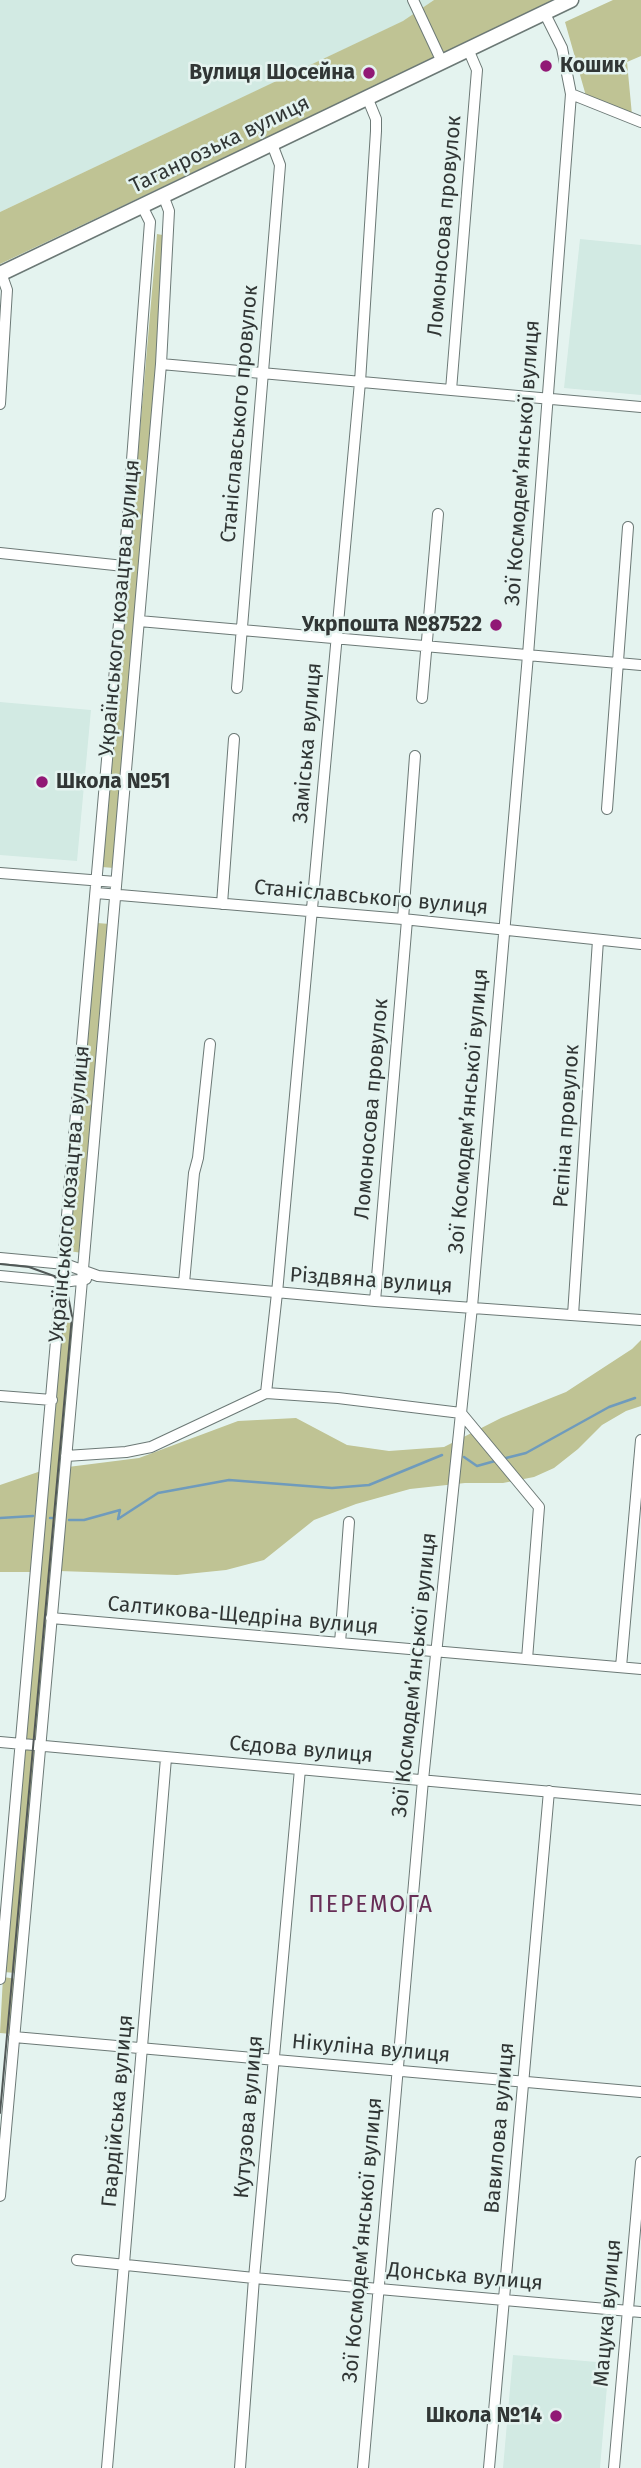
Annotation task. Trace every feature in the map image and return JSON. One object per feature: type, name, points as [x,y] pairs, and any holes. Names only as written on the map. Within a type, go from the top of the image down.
[{"type":"highway","name":"Таганрозька вулиця","points":[[0,273],[571,0]]},
{"type":"street","points":[[413,0],[442,62]]},
{"type":"street","name":"Зої Космодем’янської вулиця","points":[[363,2468],[423,1780],[472,1307],[528,655],[571,94],[562,48],[544,12]]},
{"type":"street","name":"Ломоносова провулок","points":[[451,390],[477,70],[468,49]]},
{"type":"street","points":[[571,94],[641,122]]},
{"type":"street","name":"Заміська вулиця","points":[[266,1393],[360,382],[376,131],[376,119],[368,97]]},
{"type":"street","name":"Станіславського провулок","points":[[237,688],[280,165],[272,144]]},
{"type":"street","name":"Українського козацтва вулиця","points":[[0,2196],[4,2101],[14,2037],[161,364],[169,211],[163,195]]},
{"type":"street","name":"Українського козацтва вулиця","points":[[0,1976],[65,1264],[124,566],[150,222],[142,206]]},
{"type":"street","points":[[0,273],[7,290],[0,404]]},
{"type":"street","points":[[161,364],[641,407]]},
{"type":"street","points":[[422,698],[438,514]]},
{"type":"street","points":[[607,809],[628,527]]},
{"type":"street","points":[[0,553],[124,566]]},
{"type":"street","points":[[139,621],[641,665]]},
{"type":"street","points":[[222,904],[234,739]]},
{"type":"street","name":"Ломоносова провулок","points":[[375,1301],[415,756]]},
{"type":"street","points":[[0,873],[116,883]]},
{"type":"street","name":"Станіславського вулиця","points":[[96,893],[405,919],[641,944]]},
{"type":"street","name":"Рєпіна провулок","points":[[573,1315],[598,940]]},
{"type":"street","points":[[184,1283],[210,1044]]},
{"type":"street","name":"Різдвяна вулиця","points":[[0,1258],[65,1264],[98,1276],[375,1301],[641,1320]]},
{"type":"street","name":"Різдвяна вулиця","points":[[0,1276],[63,1282],[82,1281],[98,1276]]},
{"type":"street","points":[[66,1456],[126,1452],[151,1447],[266,1393],[338,1398],[461,1413],[539,1507],[527,1659]]},
{"type":"street","points":[[0,1395],[52,1400]]},
{"type":"street","points":[[621,1667],[641,1440]]},
{"type":"street","points":[[340,1643],[349,1522]]},
{"type":"street","name":"Салтикова-Щедріна вулиця","points":[[51,1618],[641,1669]]},
{"type":"street","name":"Сєдова вулиця","points":[[0,1742],[641,1800]]},
{"type":"street","name":"Гвардійська вулиця","points":[[107,2468],[166,1758]]},
{"type":"street","name":"Кутузова вулиця","points":[[240,2468],[254,2278],[300,1769]]},
{"type":"street","name":"Вавилова вулиця","points":[[489,2468],[549,1791]]},
{"type":"street","points":[[0,1976],[19,1977]]},
{"type":"street","name":"Нікуліна вулиця","points":[[14,2037],[641,2092]]},
{"type":"street","name":"Мацука вулиця","points":[[614,2468],[641,2162]]},
{"type":"street","name":"Донська вулиця","points":[[77,2260],[641,2312]]},
{"type":"shaded area","points":[[0,0],[434,0],[404,21],[0,212]]},
{"type":"shaded area","points":[[580,239],[641,245],[641,395],[564,388]]},
{"type":"shaded area","name":"Школа №51","points":[[0,702],[91,710],[77,861],[0,855]]},
{"type":"shaded area","name":"Школа №14","points":[[513,2355],[609,2363],[600,2468],[503,2468]]},
{"type":"green space","points":[[434,0],[556,0],[0,264],[0,212],[403,21]]},
{"type":"green space","points":[[613,0],[641,0],[641,56],[627,62],[632,115],[586,96],[565,22]]},
{"type":"green space","points":[[157,234],[168,236],[114,868],[102,867]]},
{"type":"green space","points":[[97,923],[110,924],[82,1253],[69,1251]]},
{"type":"green space","points":[[62,1322],[75,1323],[37,1742],[24,1741]]},
{"type":"green space","points":[[641,1340],[641,1406],[602,1425],[554,1468],[534,1477],[503,1483],[465,1483],[410,1489],[356,1504],[314,1520],[264,1560],[226,1570],[177,1575],[59,1571],[68,1467],[139,1458],[238,1421],[296,1418],[347,1445],[389,1451],[444,1447],[501,1418],[566,1392],[632,1349]]},
{"type":"green space","points":[[44,1470],[34,1572],[0,1572],[0,1485]]},
{"type":"green space","points":[[23,1747],[37,1748],[17,1973],[3,1972]]},
{"type":"green space","points":[[3,1977],[17,1979],[12,2034],[0,2033]]},
{"type":"waterway","points":[[502,1459],[526,1453],[609,1407],[635,1398]]},
{"type":"waterway","points":[[69,1520],[84,1520],[120,1510],[118,1519],[158,1493],[229,1480],[332,1488],[369,1485],[442,1455]]},
{"type":"waterway","points":[[464,1457],[477,1466],[495,1461]]},
{"type":"waterway","points":[[0,1518],[33,1516]]},
{"type":"tram line","points":[[0,1264],[29,1267],[54,1276],[67,1291],[72,1316],[0,2113]]},
{"type":"place","name":"Кошик","points":[[546,66]]},
{"type":"place","name":"Вулиця Шосейна","points":[[369,73]]},
{"type":"place","name":"Укрпошта №87522","points":[[496,625]]},
{"type":"place","name":"Школа №51","points":[[42,782]]},
{"type":"place","name":"Школа №14","points":[[556,2416]]},
{"type":"district","name":"ПЕРЕМОГА","points":[[371,1906]]}]
